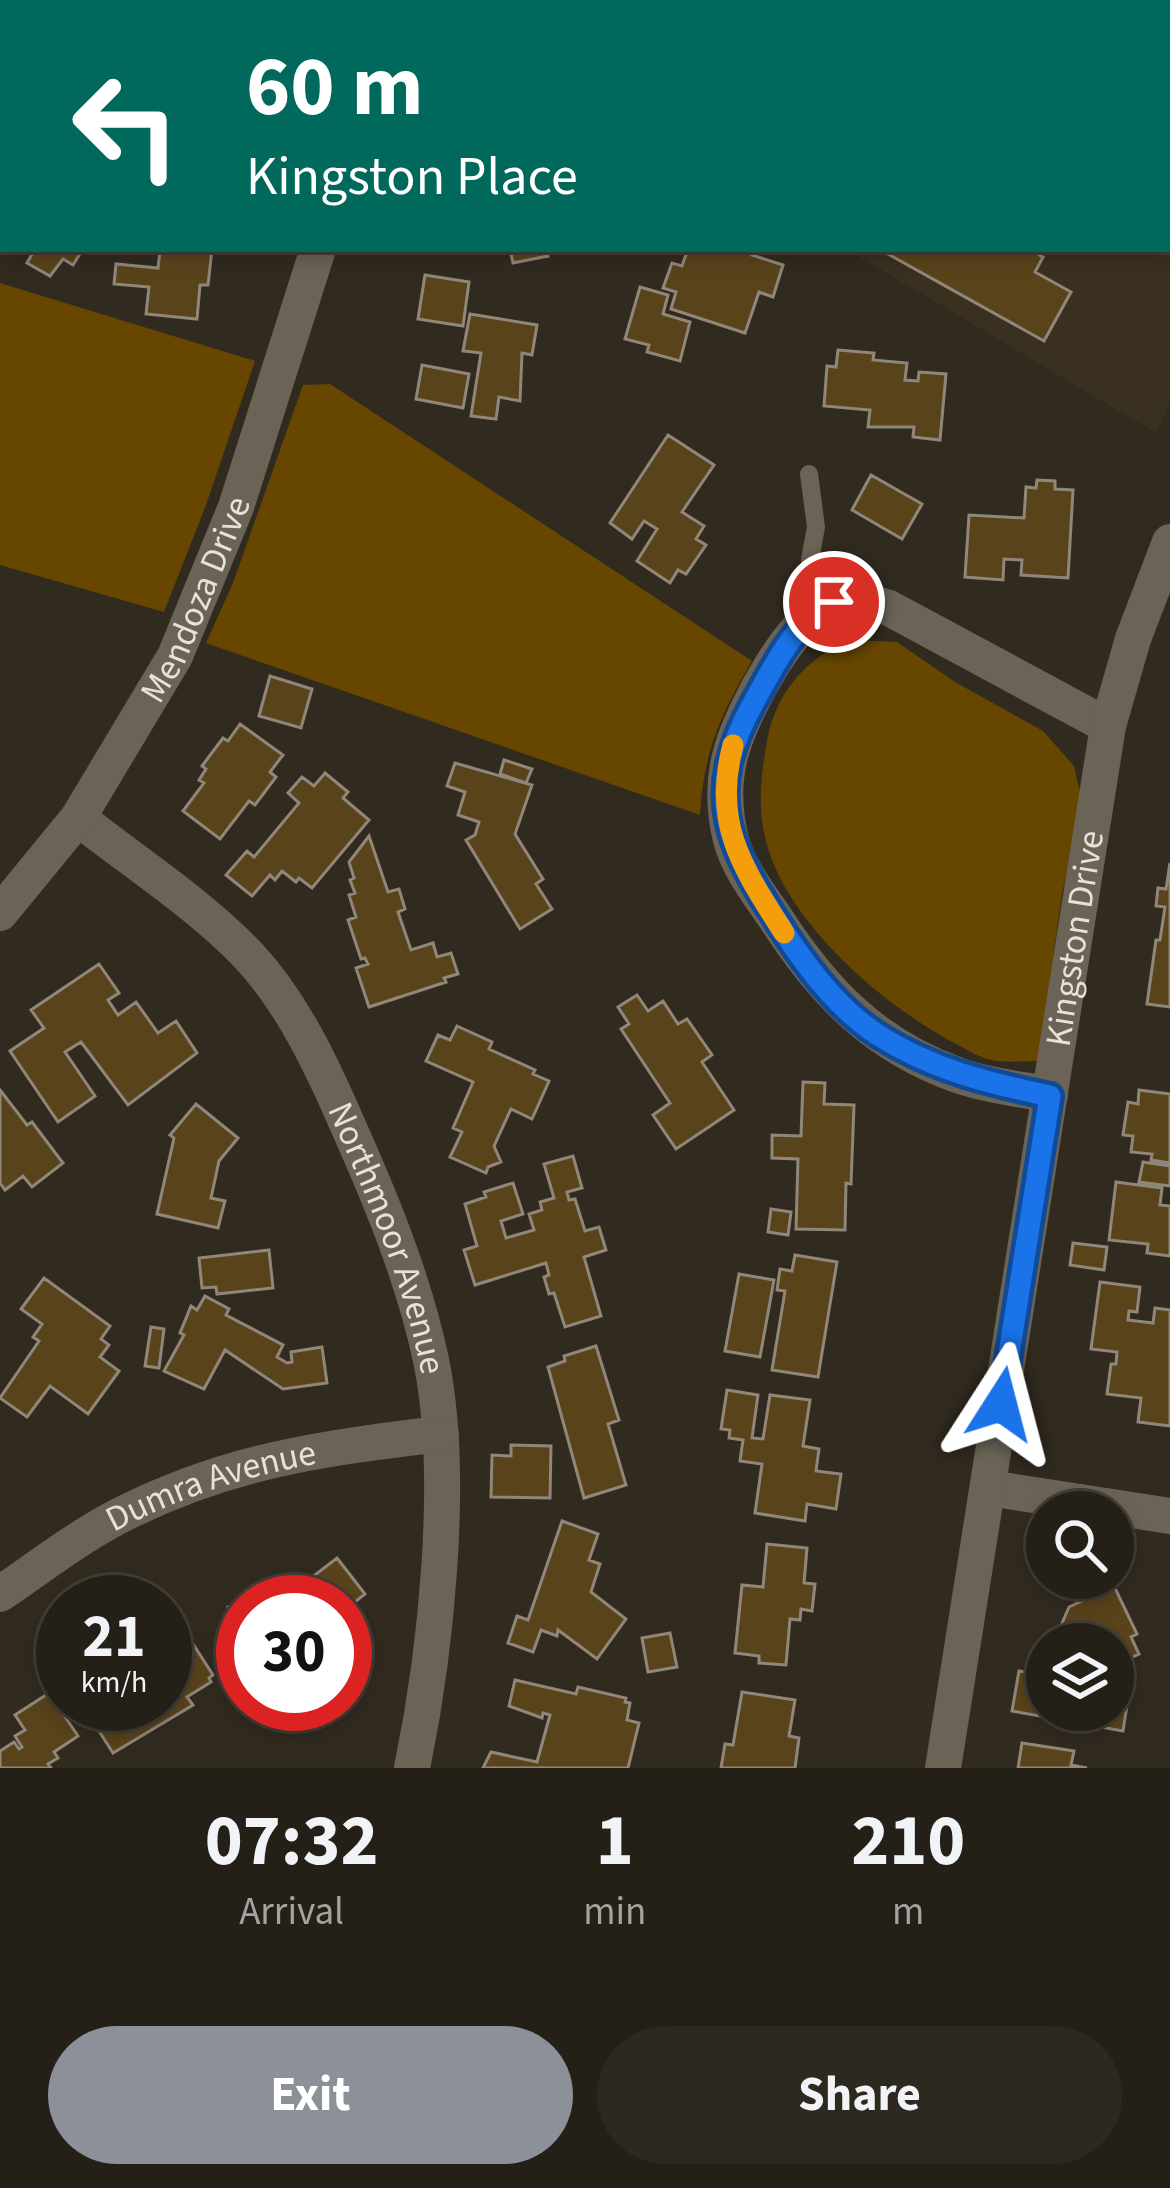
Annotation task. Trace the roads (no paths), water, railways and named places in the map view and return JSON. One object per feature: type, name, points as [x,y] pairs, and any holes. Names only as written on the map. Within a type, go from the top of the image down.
[{"type":"street","name":"Mendoza Drive","points":[[0,913],[78,818],[175,656],[236,506],[317,252]]},
{"type":"street","name":"Kingston Drive","points":[[943,1768],[1108,726],[1133,639],[1170,542]]},
{"type":"street","points":[[1050,1096],[965,1078],[876,1034],[829,993],[740,864],[725,807],[732,749],[743,720],[792,634],[812,614],[834,602],[866,601],[889,608],[1108,726]]},
{"type":"street","name":"Northmoor Avenue","points":[[78,818],[248,955],[306,1039],[381,1199],[431,1360],[441,1434],[432,1642],[412,1768]]},
{"type":"street","name":"Dumra Avenue","points":[[0,1594],[112,1520],[209,1477],[301,1452],[441,1434]]},
{"type":"street","points":[[989,1488],[1170,1516]]},
{"type":"lane","points":[[809,474],[816,527],[810,560],[812,614]]}]
